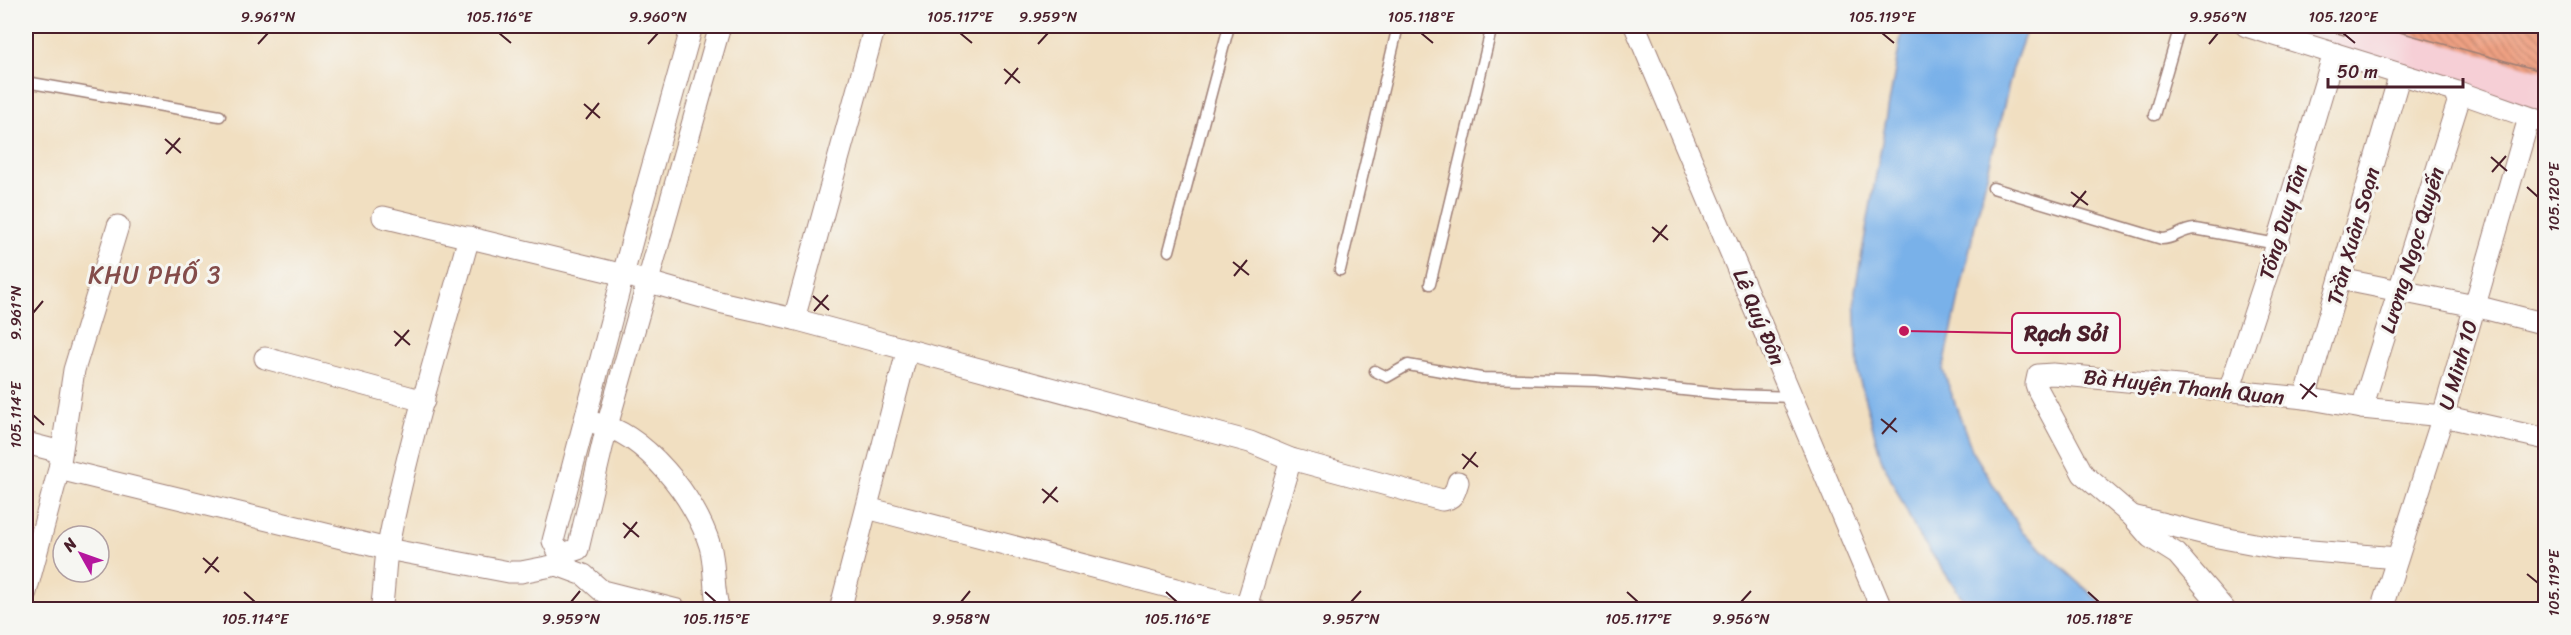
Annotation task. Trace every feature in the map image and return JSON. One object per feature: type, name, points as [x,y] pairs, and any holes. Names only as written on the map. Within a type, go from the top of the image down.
[{"type":"street","points":[[676,609],[602,591],[584,575],[559,560],[553,541],[692,26]]},
{"type":"street","points":[[26,443],[60,461],[387,549],[509,572],[521,572],[559,560],[578,549],[607,426],[720,26]]},
{"type":"street","points":[[794,319],[875,26]]},
{"type":"street","name":"Lê Quý Đôn","points":[[1635,26],[1882,609]]},
{"type":"street","points":[[2246,26],[2461,93],[2537,120]]},
{"type":"street","name":"Tống Duy Tân","points":[[2229,392],[2277,244],[2334,53]]},
{"type":"street","name":"Trần Xuân Soạn","points":[[2305,398],[2400,74]]},
{"type":"street","name":"Lương Ngọc Quyến","points":[[2362,408],[2461,93]]},
{"type":"street","name":"U Minh 10","points":[[2381,609],[2443,417],[2475,306],[2537,120]]},
{"type":"street","points":[[383,217],[794,319],[908,352],[1250,442],[1291,459],[1442,500],[1449,500],[1454,496],[1458,482]]},
{"type":"street","points":[[26,592],[60,461],[74,370],[118,226]]},
{"type":"street","points":[[381,609],[387,549],[469,237]]},
{"type":"street","points":[[2340,279],[2362,285],[2400,289],[2546,324]]},
{"type":"street","points":[[840,609],[908,352]]},
{"type":"street","points":[[265,358],[424,402]]},
{"type":"street","name":"Bà Huyện Thanh Quan","points":[[2132,516],[2083,474],[2036,384],[2036,378],[2042,374],[2305,398],[2362,408],[2443,417],[2546,439]]},
{"type":"street","points":[[586,421],[607,426],[648,452],[662,464],[681,490],[710,543],[715,564],[716,600],[719,609]]},
{"type":"street","points":[[867,508],[1249,608],[1291,459]]},
{"type":"street","points":[[2132,516],[2218,537],[2276,548],[2397,558]]},
{"type":"street","points":[[2132,516],[2150,537],[2177,554],[2224,609]]},
{"type":"lane","points":[[1169,251],[1229,26]]},
{"type":"lane","points":[[1340,270],[1398,26]]},
{"type":"lane","points":[[1430,284],[1492,26]]},
{"type":"lane","points":[[2154,115],[2180,26]]},
{"type":"lane","points":[[26,82],[220,116]]},
{"type":"lane","points":[[1993,188],[2162,239],[2172,238],[2184,229],[2194,229],[2277,244]]},
{"type":"lane","points":[[1375,371],[1387,377],[1408,365],[1481,378],[1596,381],[1731,395],[1793,398]]},
{"type":"shaded area","points":[[2256,26],[2545,26],[2545,114]]},
{"type":"water","points":[[1903,26],[2028,26],[2013,68],[1943,370],[1972,450],[2021,530],[2108,609],[1970,609],[1916,531],[1881,458],[1858,374],[1855,291]]},
{"type":"building","points":[[2314,26],[2346,26],[2344,35]]},
{"type":"building","points":[[2385,26],[2536,26],[2546,28],[2546,58],[2542,71],[2385,28]]},
{"type":"place","name":"Rạch Sỏi","points":[[1904,331]]},
{"type":"district","name":"KHU PHỐ 3","points":[[155,275]]}]
